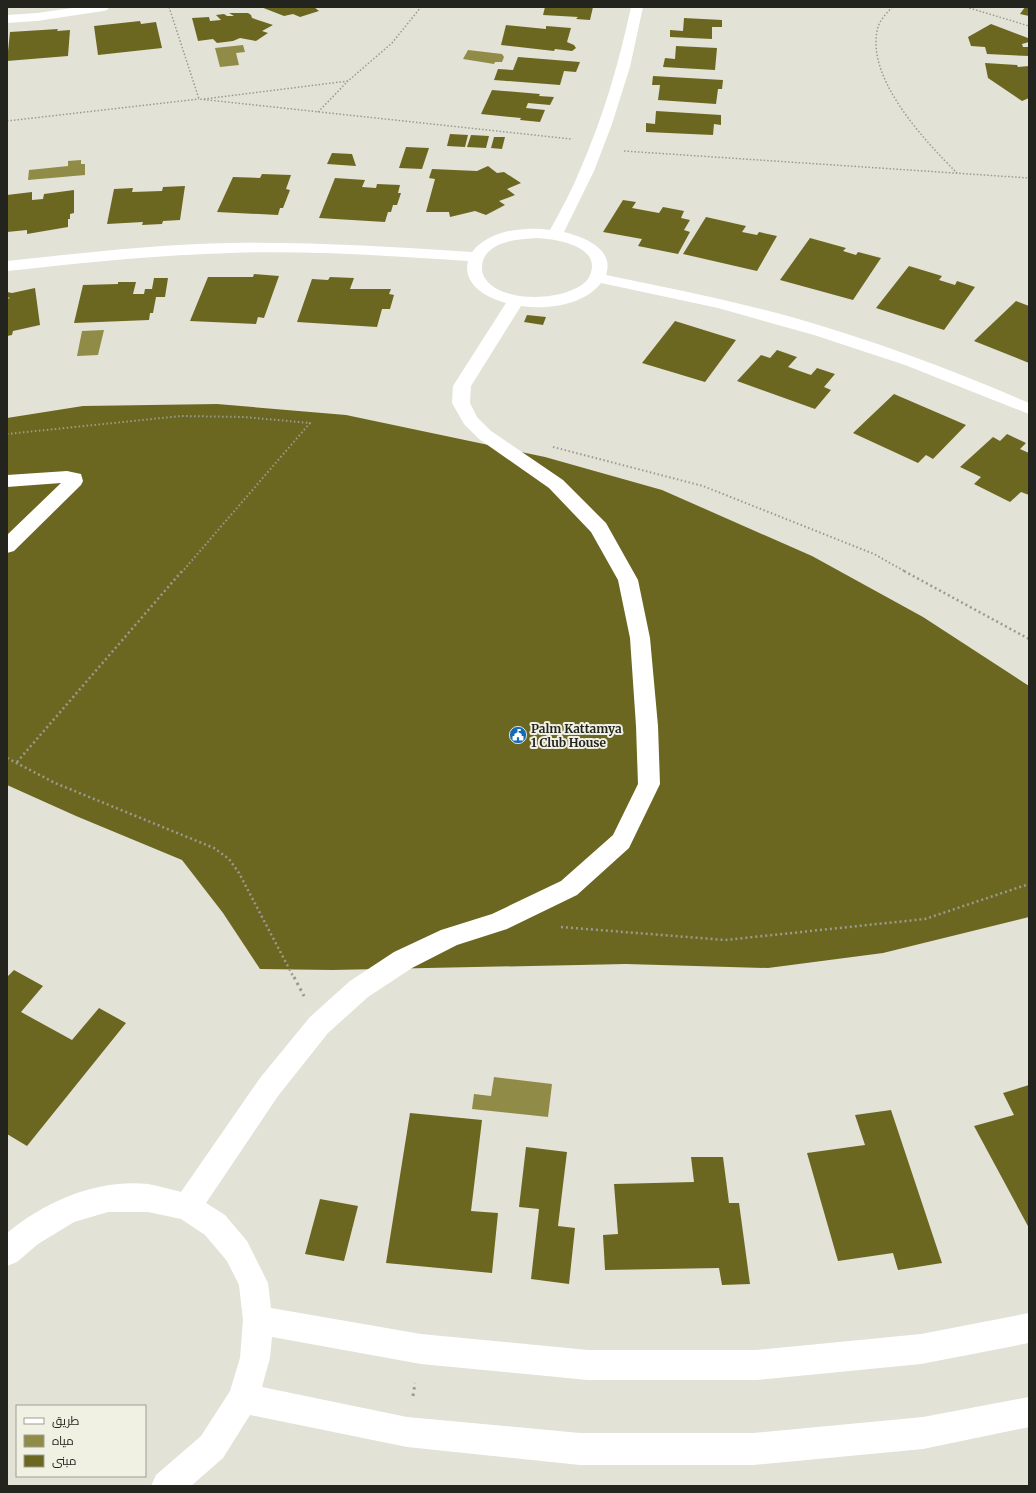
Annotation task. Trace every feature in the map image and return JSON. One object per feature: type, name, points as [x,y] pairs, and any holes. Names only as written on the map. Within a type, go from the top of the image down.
[{"type":"street","points":[[7,19],[37,17],[103,7]]},
{"type":"street","points":[[556,234],[597,146],[614,100],[628,50],[637,7]]},
{"type":"street","points":[[517,234],[556,234],[574,239],[588,247],[597,256],[600,267],[598,278],[588,289],[572,297],[551,302],[529,302],[516,300],[490,291],[478,280],[474,269],[476,257],[486,247],[517,234]]},
{"type":"street","points":[[7,266],[108,255],[232,248],[355,249],[476,257]]},
{"type":"street","points":[[598,278],[694,298],[790,322],[887,353],[986,390],[1029,409]]},
{"type":"street","points":[[187,1207],[269,1087],[319,1025],[359,989],[403,960],[450,938],[498,922],[569,888],[621,840],[649,784],[647,726],[640,638],[628,580],[599,528],[556,484],[485,435],[470,420],[461,403],[462,386],[516,300]]},
{"type":"street","points":[[7,481],[67,477],[74,478],[74,481],[7,546]]},
{"type":"street","points":[[7,1252],[17,1232],[67,1210],[108,1198],[148,1198],[187,1207],[215,1225],[237,1251],[253,1283],[258,1320],[255,1358],[243,1398],[212,1447],[167,1486]]},
{"type":"street","points":[[258,1320],[421,1349],[588,1365],[756,1365],[921,1349],[1029,1328]]},
{"type":"street","points":[[243,1398],[407,1432],[580,1449],[753,1449],[923,1433],[1029,1412]]},
{"type":"path","points":[[169,7],[199,99]]},
{"type":"path","points":[[318,112],[348,81],[392,43],[421,7]]},
{"type":"path","points":[[892,7],[878,27],[875,49],[884,76],[896,101],[957,174]]},
{"type":"path","points":[[966,7],[1029,26]]},
{"type":"path","points":[[7,120],[348,81]]},
{"type":"path","points":[[199,99],[597,146],[957,174],[1029,178]]},
{"type":"path","points":[[7,434],[181,416],[244,417],[310,423],[17,762]]},
{"type":"path","points":[[550,446],[703,486],[874,554],[1029,639]]},
{"type":"path","points":[[7,758],[55,783],[214,848],[229,859],[239,873],[319,1025]]},
{"type":"path","points":[[553,926],[725,940],[925,919],[1029,884]]},
{"type":"path","points":[[407,1432],[421,1349]]},
{"type":"water","points":[[243,45],[245,52],[236,53],[239,65],[220,67],[215,48]]},
{"type":"water","points":[[468,50],[502,54],[504,57],[502,62],[495,62],[494,64],[463,59]]},
{"type":"water","points":[[81,160],[81,164],[85,164],[85,175],[28,180],[29,170],[68,166],[68,161]]},
{"type":"water","points":[[104,330],[98,355],[77,356],[82,331]]},
{"type":"water","points":[[494,1077],[552,1084],[548,1117],[472,1109],[474,1094],[491,1096]]},
{"type":"building","points":[[261,7],[314,7],[319,11],[300,17],[293,14],[284,16]]},
{"type":"building","points":[[545,7],[593,7],[590,20],[576,19],[578,17],[543,15]]},
{"type":"building","points":[[1025,7],[1029,7],[1029,16],[1020,14]]},
{"type":"building","points":[[229,13],[248,13],[252,18],[273,25],[262,31],[268,33],[256,41],[240,38],[233,41],[217,43],[213,39],[198,41],[192,18],[209,17],[210,21],[221,20],[216,15],[224,14],[227,16],[234,16]]},
{"type":"building","points":[[684,18],[722,20],[722,27],[712,27],[712,39],[670,37],[670,30],[683,31]]},
{"type":"building","points":[[140,21],[141,24],[156,22],[162,48],[98,55],[94,26]]},
{"type":"building","points":[[991,24],[1028,38],[1029,42],[1022,44],[1023,47],[1029,47],[1029,56],[987,54],[985,47],[971,46],[968,37]]},
{"type":"building","points":[[506,25],[546,29],[546,26],[571,28],[567,42],[574,45],[576,48],[572,51],[555,49],[554,51],[501,45]]},
{"type":"building","points":[[58,29],[57,31],[70,30],[68,56],[7,61],[10,32]]},
{"type":"building","points":[[676,46],[717,48],[715,70],[663,67],[665,58],[675,59]]},
{"type":"building","points":[[518,57],[580,62],[576,72],[564,71],[560,85],[494,80],[498,69],[513,70]]},
{"type":"building","points":[[985,63],[1017,65],[1018,67],[1029,66],[1029,98],[1022,101],[988,78]]},
{"type":"building","points":[[653,76],[723,80],[722,89],[718,89],[716,104],[658,100],[660,85],[652,85]]},
{"type":"building","points":[[492,90],[540,94],[539,96],[554,97],[550,105],[528,103],[526,108],[545,110],[540,122],[520,120],[521,118],[481,114]]},
{"type":"building","points":[[656,111],[721,115],[721,125],[714,124],[713,135],[646,132],[646,123],[655,124]]},
{"type":"building","points":[[450,134],[468,135],[465,147],[447,146]]},
{"type":"building","points":[[471,135],[489,136],[486,148],[467,147]]},
{"type":"building","points":[[494,137],[505,137],[502,149],[491,148]]},
{"type":"building","points":[[406,147],[429,148],[422,169],[399,168]]},
{"type":"building","points":[[332,153],[352,154],[356,166],[327,164]]},
{"type":"building","points":[[488,166],[497,173],[504,172],[521,183],[507,189],[515,195],[499,201],[505,205],[486,215],[475,211],[450,217],[449,212],[426,212],[435,179],[429,178],[432,169],[477,171]]},
{"type":"building","points":[[262,174],[291,175],[286,189],[290,190],[283,208],[280,208],[278,215],[217,212],[233,177],[260,178]]},
{"type":"building","points":[[335,178],[365,180],[362,187],[376,188],[377,184],[400,185],[398,193],[401,193],[397,205],[393,205],[391,212],[388,212],[385,222],[319,218]]},
{"type":"building","points":[[185,186],[180,220],[163,221],[162,224],[142,225],[143,222],[107,224],[114,189],[133,188],[132,192],[162,191],[163,187]]},
{"type":"building","points":[[74,190],[74,213],[70,214],[70,219],[68,219],[68,227],[27,234],[27,230],[7,232],[7,195],[32,192],[32,200],[43,199],[44,194]]},
{"type":"building","points":[[623,200],[636,202],[632,208],[659,213],[663,207],[684,211],[681,218],[690,220],[684,230],[690,232],[678,254],[638,246],[642,239],[603,232]]},
{"type":"building","points":[[706,217],[746,226],[742,232],[757,235],[759,232],[777,236],[757,271],[683,254]]},
{"type":"building","points":[[810,238],[846,248],[843,251],[856,255],[858,252],[881,258],[853,300],[780,280]]},
{"type":"building","points":[[909,266],[942,276],[939,280],[955,285],[957,281],[975,287],[944,330],[876,308]]},
{"type":"building","points":[[254,274],[279,276],[264,318],[258,317],[256,324],[190,321],[208,277],[253,277]]},
{"type":"building","points":[[330,277],[354,278],[350,289],[391,289],[389,294],[394,295],[390,309],[382,309],[377,327],[297,322],[312,279],[328,280]]},
{"type":"building","points":[[154,278],[168,278],[165,297],[156,297],[153,313],[150,313],[149,320],[74,323],[83,285],[136,282],[133,294],[144,294],[145,289],[152,289]]},
{"type":"building","points":[[35,288],[40,325],[13,331],[12,335],[7,336],[7,299],[10,298],[7,297],[7,292],[12,293]]},
{"type":"building","points":[[1016,301],[1029,306],[1029,363],[974,341]]},
{"type":"building","points":[[527,315],[546,317],[543,325],[524,322]]},
{"type":"building","points":[[675,321],[736,340],[705,382],[642,363]]},
{"type":"building","points":[[777,350],[797,357],[788,367],[811,375],[817,368],[835,374],[824,387],[831,390],[815,409],[737,381],[761,355],[770,358]]},
{"type":"building","points":[[894,394],[966,425],[933,459],[926,455],[918,463],[853,433]]},
{"type":"building","name":"Palm Kattamya 1 Club House","points":[[217,404],[346,415],[545,457],[662,490],[812,556],[923,617],[1029,686],[1029,917],[883,953],[768,968],[626,964],[332,970],[260,969],[223,913],[182,860],[76,816],[7,785],[7,418],[83,406]]},
{"type":"building","points":[[1007,434],[1026,443],[1020,449],[1029,453],[1029,495],[1021,492],[1010,502],[974,484],[981,477],[960,467],[993,437],[1000,441]]},
{"type":"building","points":[[14,970],[43,986],[21,1012],[72,1040],[99,1008],[126,1023],[27,1146],[7,1134],[7,977]]},
{"type":"building","points":[[1029,1085],[1029,1228],[974,1126],[1014,1115],[1003,1093]]},
{"type":"building","points":[[891,1110],[942,1263],[898,1270],[893,1253],[838,1261],[807,1153],[865,1145],[855,1115]]},
{"type":"building","points":[[410,1113],[482,1120],[471,1211],[498,1213],[492,1273],[386,1263]]},
{"type":"building","points":[[526,1147],[567,1152],[558,1226],[575,1228],[569,1284],[531,1279],[539,1209],[519,1207]]},
{"type":"building","points":[[691,1157],[723,1157],[729,1203],[739,1203],[750,1284],[722,1285],[719,1268],[605,1270],[603,1235],[618,1234],[614,1184],[694,1182]]},
{"type":"building","points":[[320,1199],[358,1206],[344,1261],[305,1254]]},
{"type":"place","name":"Palm Kattamya 1 Club House","points":[[518,735]]}]
